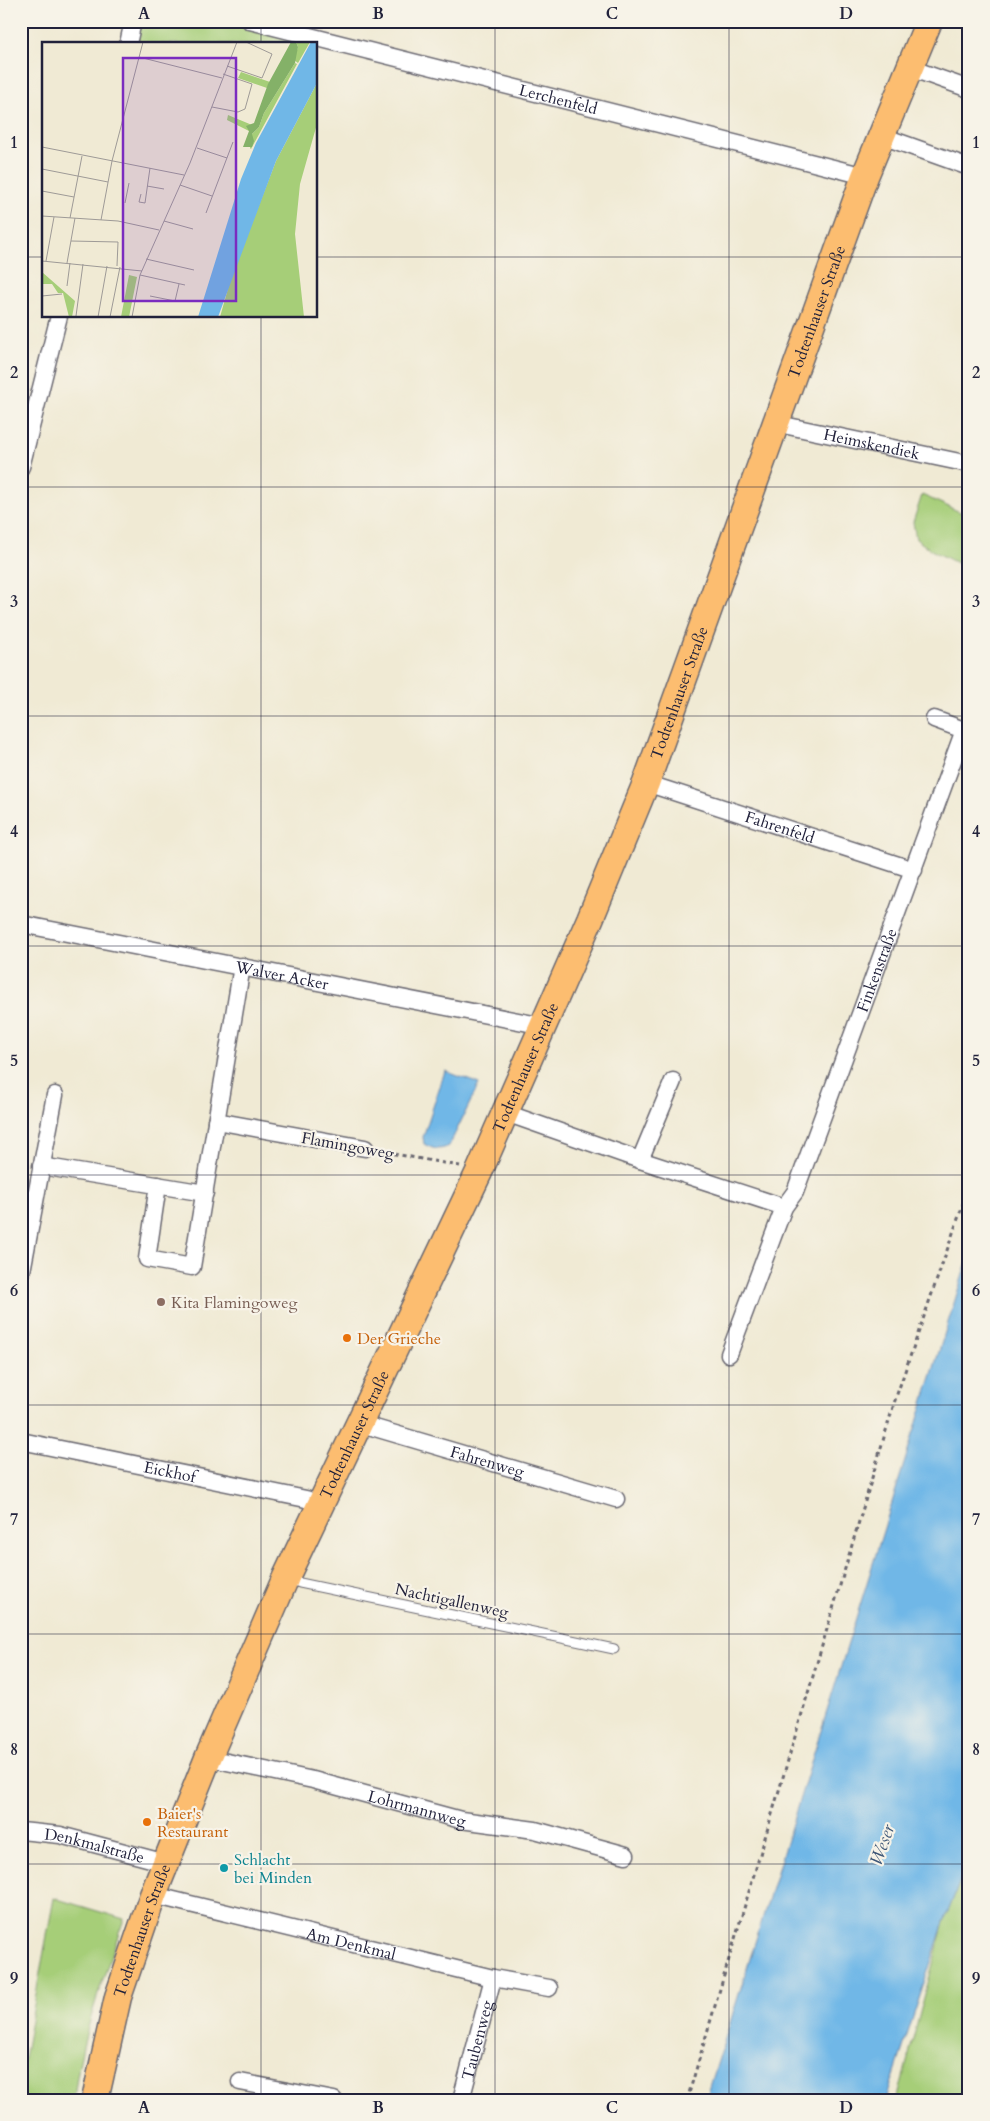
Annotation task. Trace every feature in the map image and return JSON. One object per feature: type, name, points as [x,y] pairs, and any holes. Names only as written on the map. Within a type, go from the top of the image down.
[{"type":"main road","name":"Todtenhauser Straße","points":[[95,2100],[118,1996],[153,1895],[208,1758],[286,1577],[506,1113],[646,783],[774,423],[865,176],[929,21]]},
{"type":"street","points":[[128,42],[133,21]]},
{"type":"street","name":"Lerchenfeld","points":[[250,21],[865,176]]},
{"type":"street","points":[[910,68],[969,89]]},
{"type":"street","points":[[882,136],[969,167]]},
{"type":"street","points":[[21,467],[58,318]]},
{"type":"street","name":"Heimskendiek","points":[[774,423],[969,464]]},
{"type":"street","name":"Finkenstraße","points":[[729,1354],[784,1207],[795,1192],[966,731],[934,719]]},
{"type":"street","name":"Fahrenfeld","points":[[646,783],[914,870]]},
{"type":"street","name":"Walver Acker","points":[[21,924],[544,1026]]},
{"type":"street","points":[[158,1185],[147,1259],[192,1267],[242,966]]},
{"type":"street","points":[[640,1160],[673,1081]]},
{"type":"street","points":[[22,1271],[55,1096]]},
{"type":"street","points":[[506,1113],[640,1160],[784,1207]]},
{"type":"street","name":"Flamingoweg","points":[[216,1121],[365,1148]]},
{"type":"street","points":[[41,1166],[205,1193]]},
{"type":"street","name":"Fahrenweg","points":[[358,1424],[616,1499]]},
{"type":"street","name":"Eickhof","points":[[21,1441],[306,1499],[319,1504]]},
{"type":"street","name":"Lohrmannweg","points":[[208,1758],[313,1780],[460,1820],[535,1830],[626,1855]]},
{"type":"street","name":"Denkmalstraße","points":[[21,1831],[60,1835],[166,1863]]},
{"type":"street","name":"Am Denkmal","points":[[153,1895],[493,1978],[549,1988]]},
{"type":"street","name":"Taubenweg","points":[[461,2100],[493,1978]]},
{"type":"street","points":[[240,2082],[334,2100]]},
{"type":"lane","name":"Nachtigallenweg","points":[[286,1577],[300,1583],[614,1649]]},
{"type":"path","name":"Flamingoweg","points":[[365,1148],[464,1167],[479,1172]]},
{"type":"path","points":[[687,2100],[896,1397],[969,1186]]},
{"type":"green space","points":[[140,21],[228,21],[293,38],[292,42],[135,42]]},
{"type":"green space","points":[[922,495],[969,516],[969,569],[931,550],[916,539],[913,522]]},
{"type":"green space","points":[[969,1858],[969,2100],[897,2100],[944,1922]]},
{"type":"green space","points":[[54,1898],[124,1919],[87,2031],[74,2100],[21,2100],[21,2074]]},
{"type":"water","points":[[445,1071],[479,1084],[449,1146],[436,1149],[424,1144],[423,1137]]},
{"type":"water","name":"Weser","points":[[969,1255],[969,1858],[944,1922],[886,2100],[706,2100]]},
{"type":"place","name":"Kita Flamingoweg","points":[[161,1302]]},
{"type":"place","name":"Der Grieche","points":[[347,1338]]},
{"type":"place","name":"Baier's Restaurant","points":[[147,1822]]},
{"type":"place","name":"Schlacht bei Minden","points":[[224,1868]]}]
